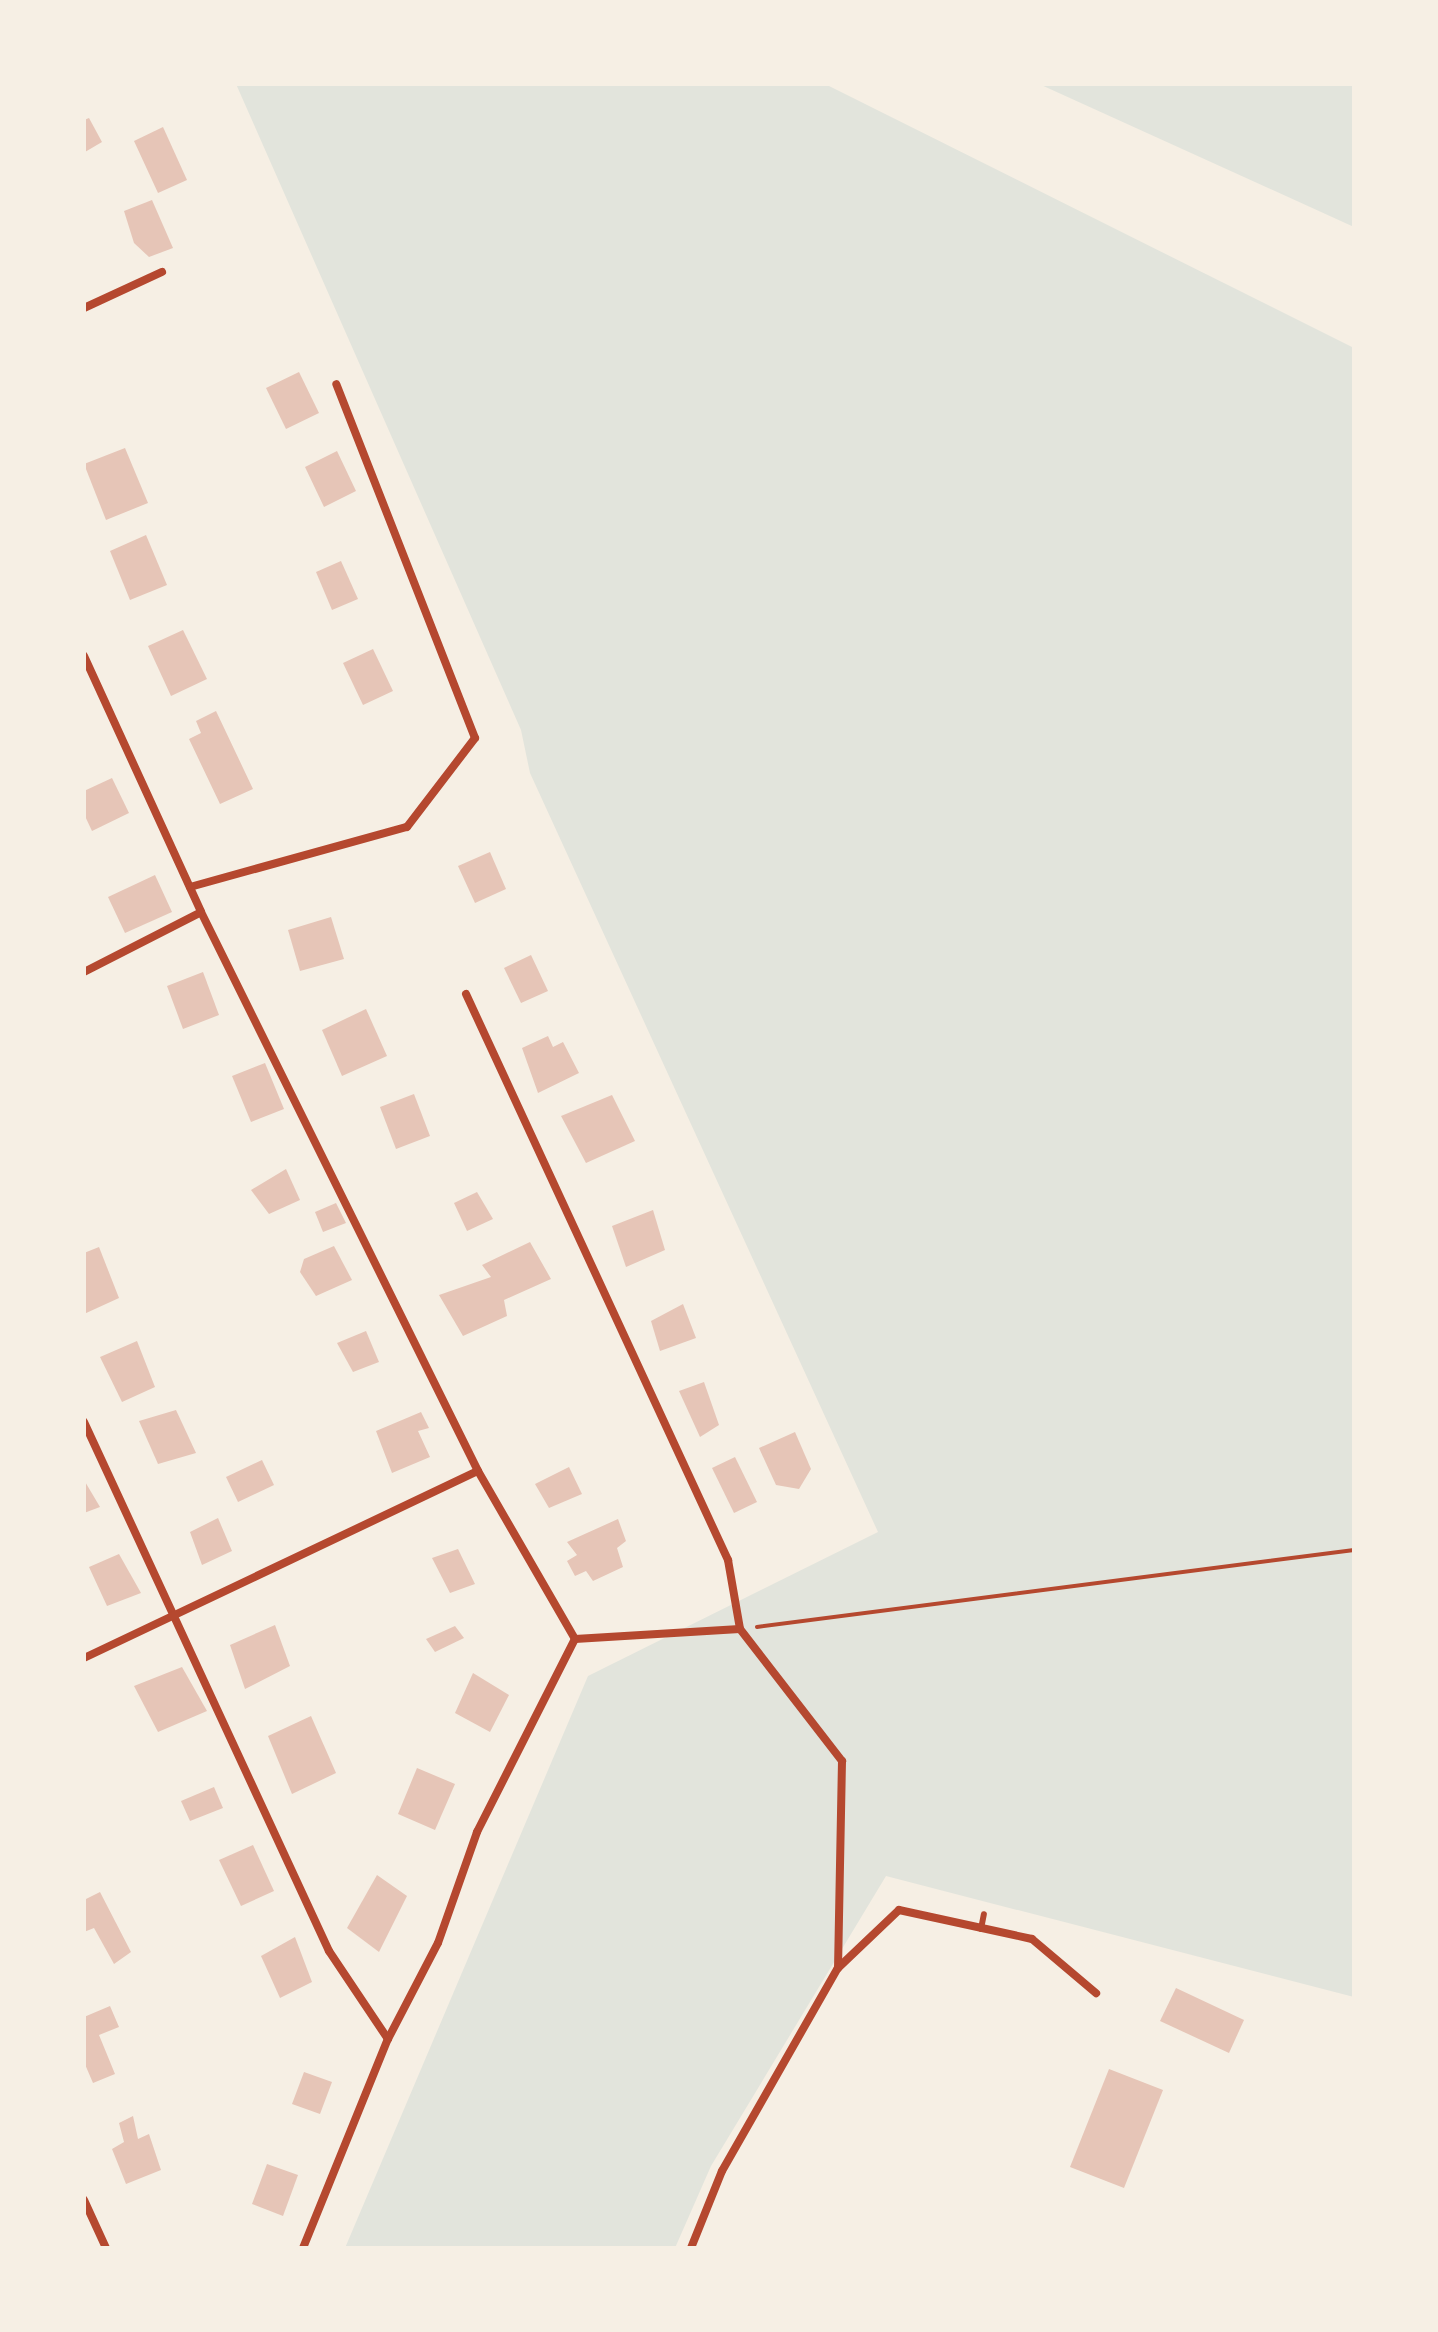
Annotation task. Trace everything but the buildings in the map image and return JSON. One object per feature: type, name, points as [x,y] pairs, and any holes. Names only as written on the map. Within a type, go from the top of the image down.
[{"type":"street","points":[[84,308],[162,272]]},
{"type":"street","points":[[190,887],[407,827],[475,738],[336,384]]},
{"type":"street","points":[[84,656],[201,912],[478,1471],[575,1639]]},
{"type":"street","points":[[84,972],[201,912]]},
{"type":"street","points":[[466,994],[728,1560],[740,1629],[842,1761],[838,1968]]},
{"type":"street","points":[[84,1422],[329,1951],[388,2039]]},
{"type":"street","points":[[84,1658],[176,1617],[478,1471]]},
{"type":"street","points":[[575,1639],[740,1629]]},
{"type":"street","points":[[303,2248],[388,2039],[438,1943],[477,1832],[575,1639]]},
{"type":"street","points":[[691,2248],[722,2171],[838,1968],[899,1910],[1032,1939],[1096,1993]]},
{"type":"street","points":[[84,2200],[106,2248]]},
{"type":"lane","points":[[981,1929],[984,1914]]},
{"type":"path","points":[[740,1629],[1354,1550]]},
{"type":"shaded area","points":[[236,84],[825,84],[1354,348],[1354,1997],[886,1876],[711,2166],[675,2248],[345,2248],[588,1676],[878,1532],[530,773],[521,730]]},
{"type":"shaded area","points":[[1039,84],[1354,84],[1354,227]]}]
